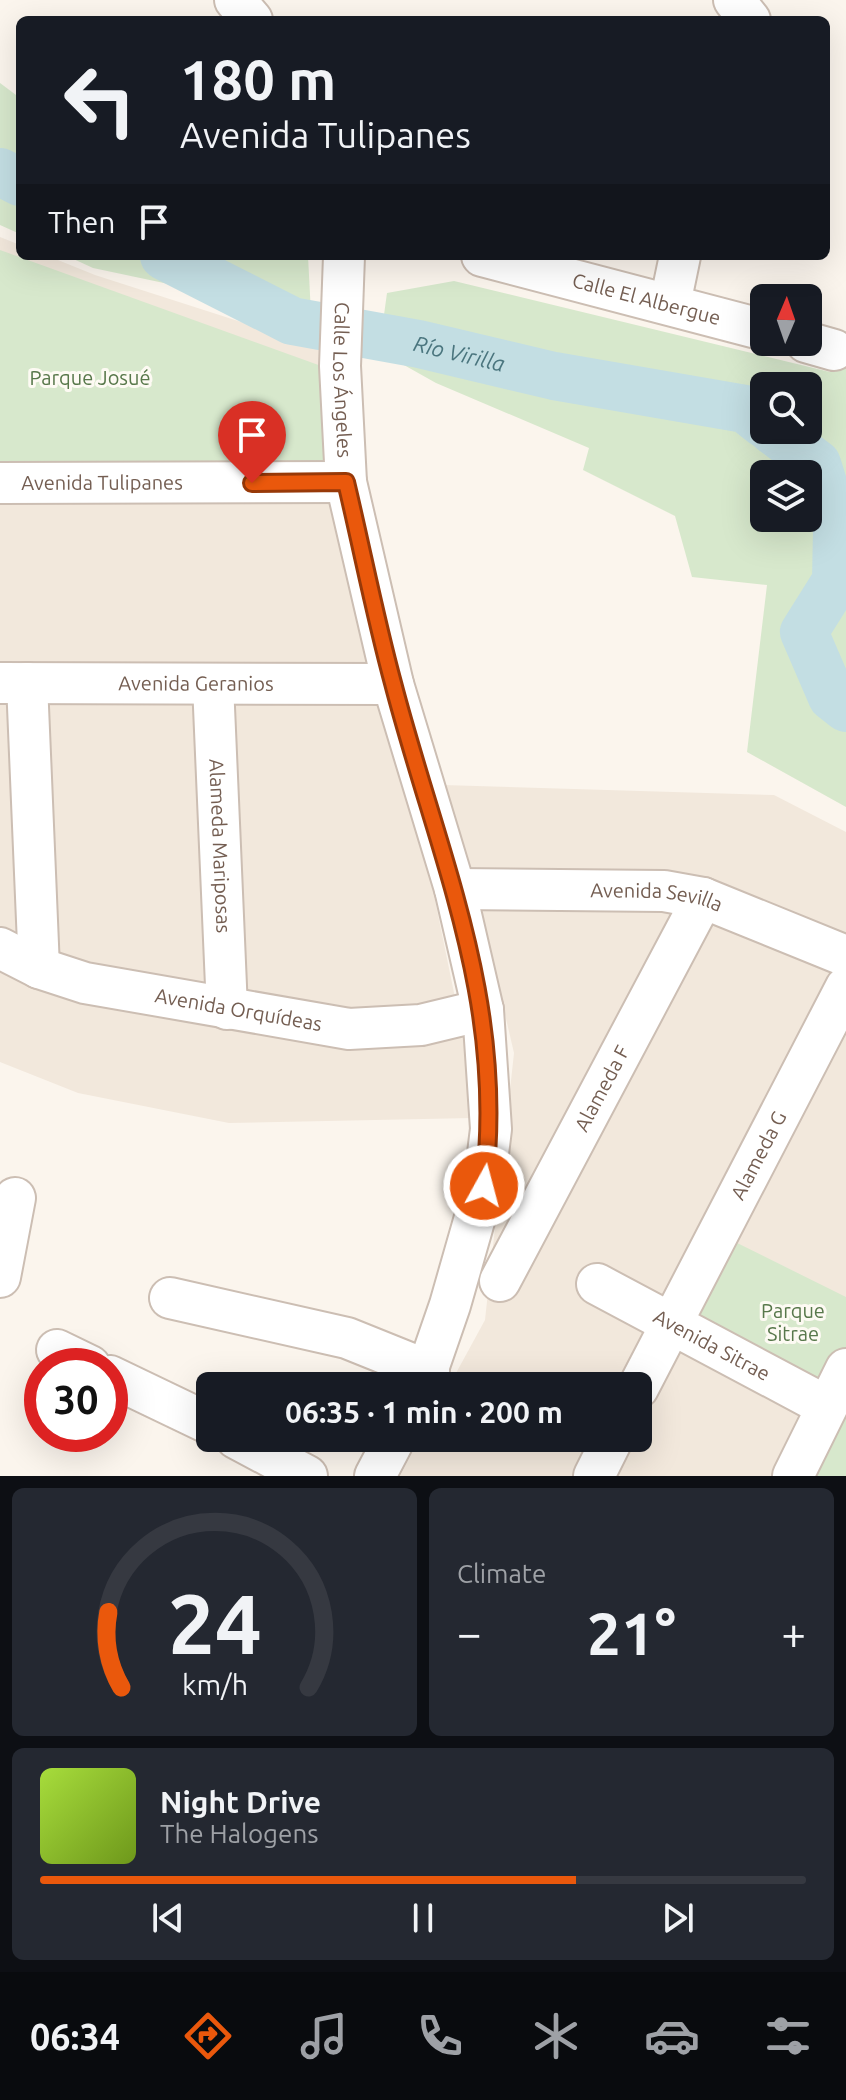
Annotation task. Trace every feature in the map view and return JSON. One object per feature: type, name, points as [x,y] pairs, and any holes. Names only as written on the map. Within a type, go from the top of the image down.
[{"type":"street","points":[[235,0],[249,16]]},
{"type":"street","points":[[734,0],[747,16]]},
{"type":"street","name":"Calle El Albergue","points":[[498,260],[750,326]]},
{"type":"street","points":[[670,304],[679,260]]},
{"type":"street","name":"Calle Los Ángeles","points":[[343,275],[340,366],[346,482],[393,684],[455,889],[483,1010],[491,1129],[484,1186],[427,1372]]},
{"type":"street","name":"Avenida Tulipanes","points":[[0,483],[346,482]]},
{"type":"street","points":[[14,683],[39,968]]},
{"type":"street","name":"Avenida Geranios","points":[[14,683],[393,684]]},
{"type":"street","name":"Alameda Mariposas","points":[[213,684],[227,1009]]},
{"type":"street","name":"Avenida Sevilla","points":[[455,889],[664,891],[703,898],[846,956]]},
{"type":"street","name":"Alameda F","points":[[500,1281],[703,898]]},
{"type":"street","name":"Avenida Orquídeas","points":[[0,948],[39,968],[85,983],[349,1029],[421,1025],[483,1010]]},
{"type":"street","name":"Alameda G","points":[[646,1372],[846,987]]},
{"type":"street","points":[[0,1277],[15,1198]]},
{"type":"street","name":"Avenida Sitrae","points":[[597,1284],[826,1406]]},
{"type":"street","points":[[170,1298],[347,1338],[412,1372]]},
{"type":"street","points":[[793,1476],[846,1369]]},
{"type":"street","points":[[128,1385],[196,1417]]},
{"type":"street","points":[[262,1452],[307,1476]]},
{"type":"street","points":[[375,1476],[388,1452]]},
{"type":"street","points":[[594,1476],[606,1452]]},
{"type":"shaded area","points":[[0,237],[16,243],[16,260],[58,260],[95,275],[322,348],[326,468],[337,531],[417,812],[469,1066],[472,1118],[229,1123],[78,1093],[0,1062]]},
{"type":"shaded area","points":[[443,785],[774,795],[846,832],[846,1476],[400,1476],[413,1452],[652,1452],[652,1372],[457,1372],[485,1320],[514,1053],[482,916]]},
{"type":"green space","points":[[0,83],[16,95],[16,232],[0,225]]},
{"type":"green space","name":"Parque Josué","points":[[0,250],[16,256],[16,260],[28,260],[324,367],[326,468],[0,467]]},
{"type":"green space","points":[[76,260],[308,260],[311,314],[93,268]]},
{"type":"green space","points":[[454,281],[750,353],[750,356],[764,356],[830,372],[846,356],[846,807],[747,752],[767,585],[692,577],[675,516],[583,470],[589,448],[436,383],[379,351],[387,293]]},
{"type":"green space","name":"Parque Sitrae","points":[[725,1237],[846,1297],[846,1353],[827,1393],[683,1316]]},
{"type":"green space","points":[[846,1394],[846,1476],[802,1476]]},
{"type":"waterway","name":"Río Virilla","points":[[0,172],[16,180]]},
{"type":"waterway","name":"Río Virilla","points":[[172,260],[292,321],[419,344],[554,376],[745,409],[750,413]]},
{"type":"waterway","name":"Río Virilla","points":[[791,444],[817,464],[837,528],[836,581],[804,632],[832,697],[846,708]]},
{"type":"route","points":[[252,483],[346,482],[393,684],[455,889],[483,1010],[491,1129],[484,1186]]}]
